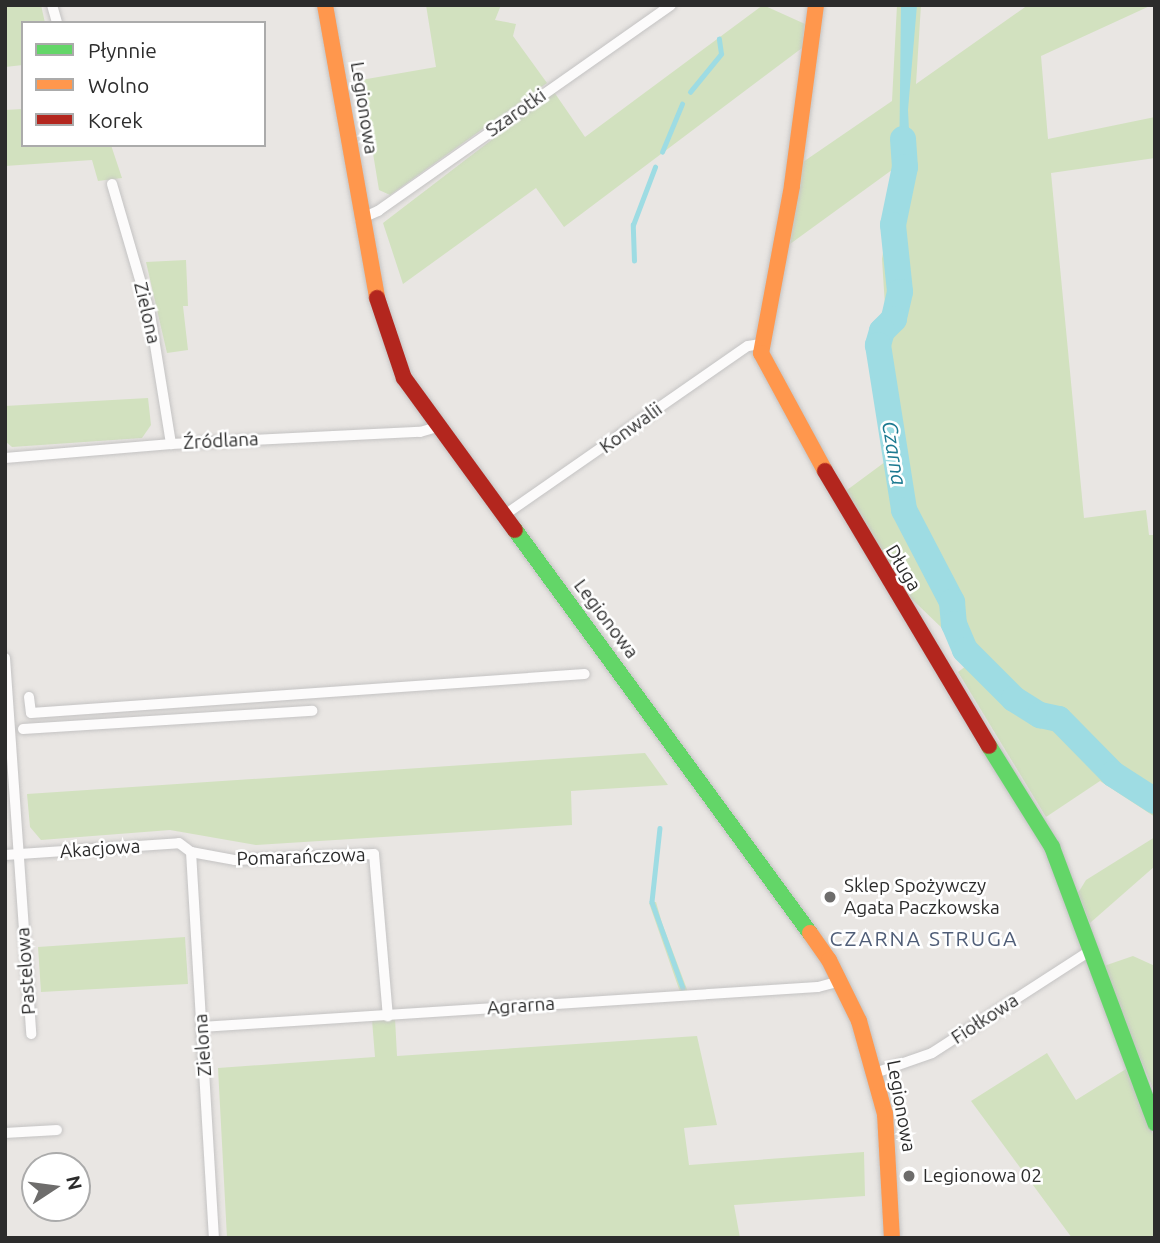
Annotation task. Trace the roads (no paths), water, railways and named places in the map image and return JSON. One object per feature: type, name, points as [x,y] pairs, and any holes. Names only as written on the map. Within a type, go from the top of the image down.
[{"type":"main road","name":"Legionowa","points":[[325,5],[360,219],[385,333],[404,378],[437,427],[808,929],[840,981],[875,1073],[890,1145],[892,1238]]},
{"type":"main road","name":"Długa","points":[[816,5],[792,186],[761,344],[772,380],[857,531],[1052,847],[1088,952],[1155,1123]]},
{"type":"street","name":"Szarotki","points":[[360,219],[378,211],[671,5]]},
{"type":"street","name":"Zielona","points":[[112,184],[150,314],[171,444]]},
{"type":"street","name":"Konwalii","points":[[503,516],[738,352],[761,344]]},
{"type":"street","name":"Źródlana","points":[[5,458],[171,444],[420,432],[437,427]]},
{"type":"street","name":"Pastelowa","points":[[5,658],[31,1034]]},
{"type":"street","points":[[29,697],[31,713],[585,674]]},
{"type":"street","points":[[23,729],[312,711]]},
{"type":"street","name":"Akacjowa","points":[[5,855],[179,843],[191,852]]},
{"type":"street","name":"Zielona","points":[[191,852],[214,1238]]},
{"type":"street","name":"Pomarańczowa","points":[[191,852],[235,860],[374,854],[388,1016]]},
{"type":"street","name":"Fiołkowa","points":[[875,1073],[932,1053],[1088,952]]},
{"type":"street","name":"Agrarna","points":[[201,1027],[818,987],[840,981]]},
{"type":"street","points":[[5,1133],[57,1130]]},
{"type":"water","points":[[901,5],[917,5],[908,110],[911,170],[899,174]]},
{"type":"waterway","points":[[690,92],[721,54],[719,39]]},
{"type":"waterway","points":[[662,152],[682,104]]},
{"type":"waterway","name":"Czarna","points":[[903,139],[905,167],[893,225],[900,292],[894,319],[882,331],[878,345],[904,510],[952,602],[954,624],[965,650],[1014,699],[1040,715],[1059,719],[1113,774],[1155,801]]},
{"type":"waterway","points":[[634,261],[633,225],[655,167]]},
{"type":"waterway","points":[[660,828],[652,902],[683,988]]},
{"type":"place","name":"Sklep Spożywczy Agata Paczkowska","points":[[830,897]]},
{"type":"place","name":"Legionowa 02","points":[[909,1176]]},
{"type":"district","name":"CZARNA STRUGA","points":[[924,938]]}]
